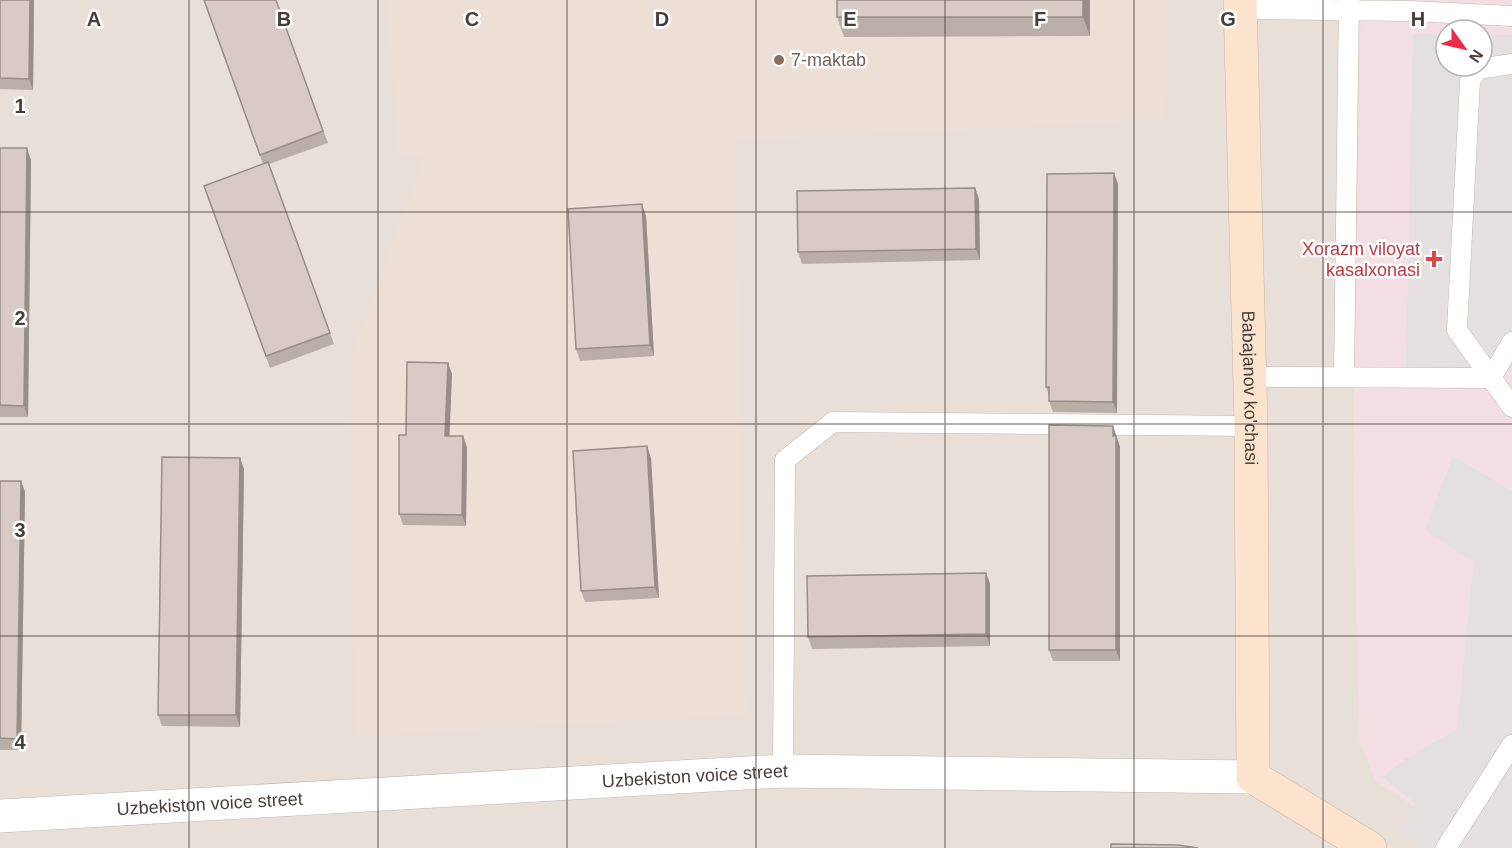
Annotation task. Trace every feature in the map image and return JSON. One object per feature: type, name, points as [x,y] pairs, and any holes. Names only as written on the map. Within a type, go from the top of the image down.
[{"type":"street","name":"Babajanov ko'chasi","points":[[1240,4],[1251,426],[1253,777]]},
{"type":"street","name":"Uzbekiston voice street","points":[[0,816],[783,771],[1253,777]]},
{"type":"street","points":[[1253,777],[1370,848]]},
{"type":"lane","points":[[1240,4],[1349,5],[1411,11],[1512,16]]},
{"type":"lane","points":[[1344,378],[1349,5]]},
{"type":"lane","points":[[1512,64],[1478,69],[1470,81],[1457,330],[1512,407]]},
{"type":"lane","points":[[1491,378],[1512,342]]},
{"type":"lane","points":[[1249,377],[1491,378]]},
{"type":"lane","points":[[783,771],[786,460],[833,422],[1251,426]]},
{"type":"lane","points":[[1446,848],[1512,745]]},
{"type":"shaded area","points":[[0,0],[1512,0],[1512,848],[0,848]]},
{"type":"shaded area","points":[[387,0],[1169,0],[1166,120],[735,141],[746,715],[354,737],[351,359],[424,156],[399,157]]},
{"type":"shaded area","name":"Xorazm viloyat kasalxonasi","points":[[1361,0],[1512,0],[1512,848],[1480,848],[1375,781],[1359,739],[1353,452]]},
{"type":"shaded area","points":[[1413,34],[1434,34],[1434,78],[1494,78],[1494,35],[1512,35],[1512,371],[1406,372]]},
{"type":"shaded area","points":[[1453,456],[1512,491],[1512,848],[1424,848],[1399,832],[1416,804],[1383,777],[1404,760],[1457,729],[1474,562],[1425,530]]},
{"type":"building","points":[[0,0],[30,0],[29,79],[0,78]]},
{"type":"building","points":[[204,0],[276,0],[323,131],[260,155]]},
{"type":"building","points":[[837,0],[1083,0],[1083,17],[837,17]]},
{"type":"building","points":[[0,148],[27,148],[24,406],[0,405]]},
{"type":"building","points":[[268,162],[330,333],[266,356],[204,186]]},
{"type":"building","points":[[1114,173],[1113,402],[1049,401],[1049,387],[1046,387],[1047,174]]},
{"type":"building","points":[[975,188],[976,249],[798,252],[797,191]]},
{"type":"building","points":[[642,204],[650,345],[576,349],[568,209]]},
{"type":"building","points":[[407,362],[448,363],[445,436],[463,436],[462,515],[399,514],[399,435],[406,435]]},
{"type":"building","points":[[1049,425],[1113,426],[1113,436],[1116,436],[1116,650],[1049,650]]},
{"type":"building","points":[[647,446],[655,587],[581,591],[573,451]]},
{"type":"building","points":[[162,457],[240,458],[236,715],[158,715]]},
{"type":"building","points":[[0,481],[21,481],[17,739],[0,738]]},
{"type":"building","points":[[986,573],[986,634],[808,637],[807,576]]},
{"type":"building","points":[[1111,844],[1178,845],[1198,848],[1111,848]]},
{"type":"place","name":"7-maktab","points":[[779,60]]},
{"type":"place","name":"Xorazm viloyat kasalxonasi","points":[[1434,259]]}]
